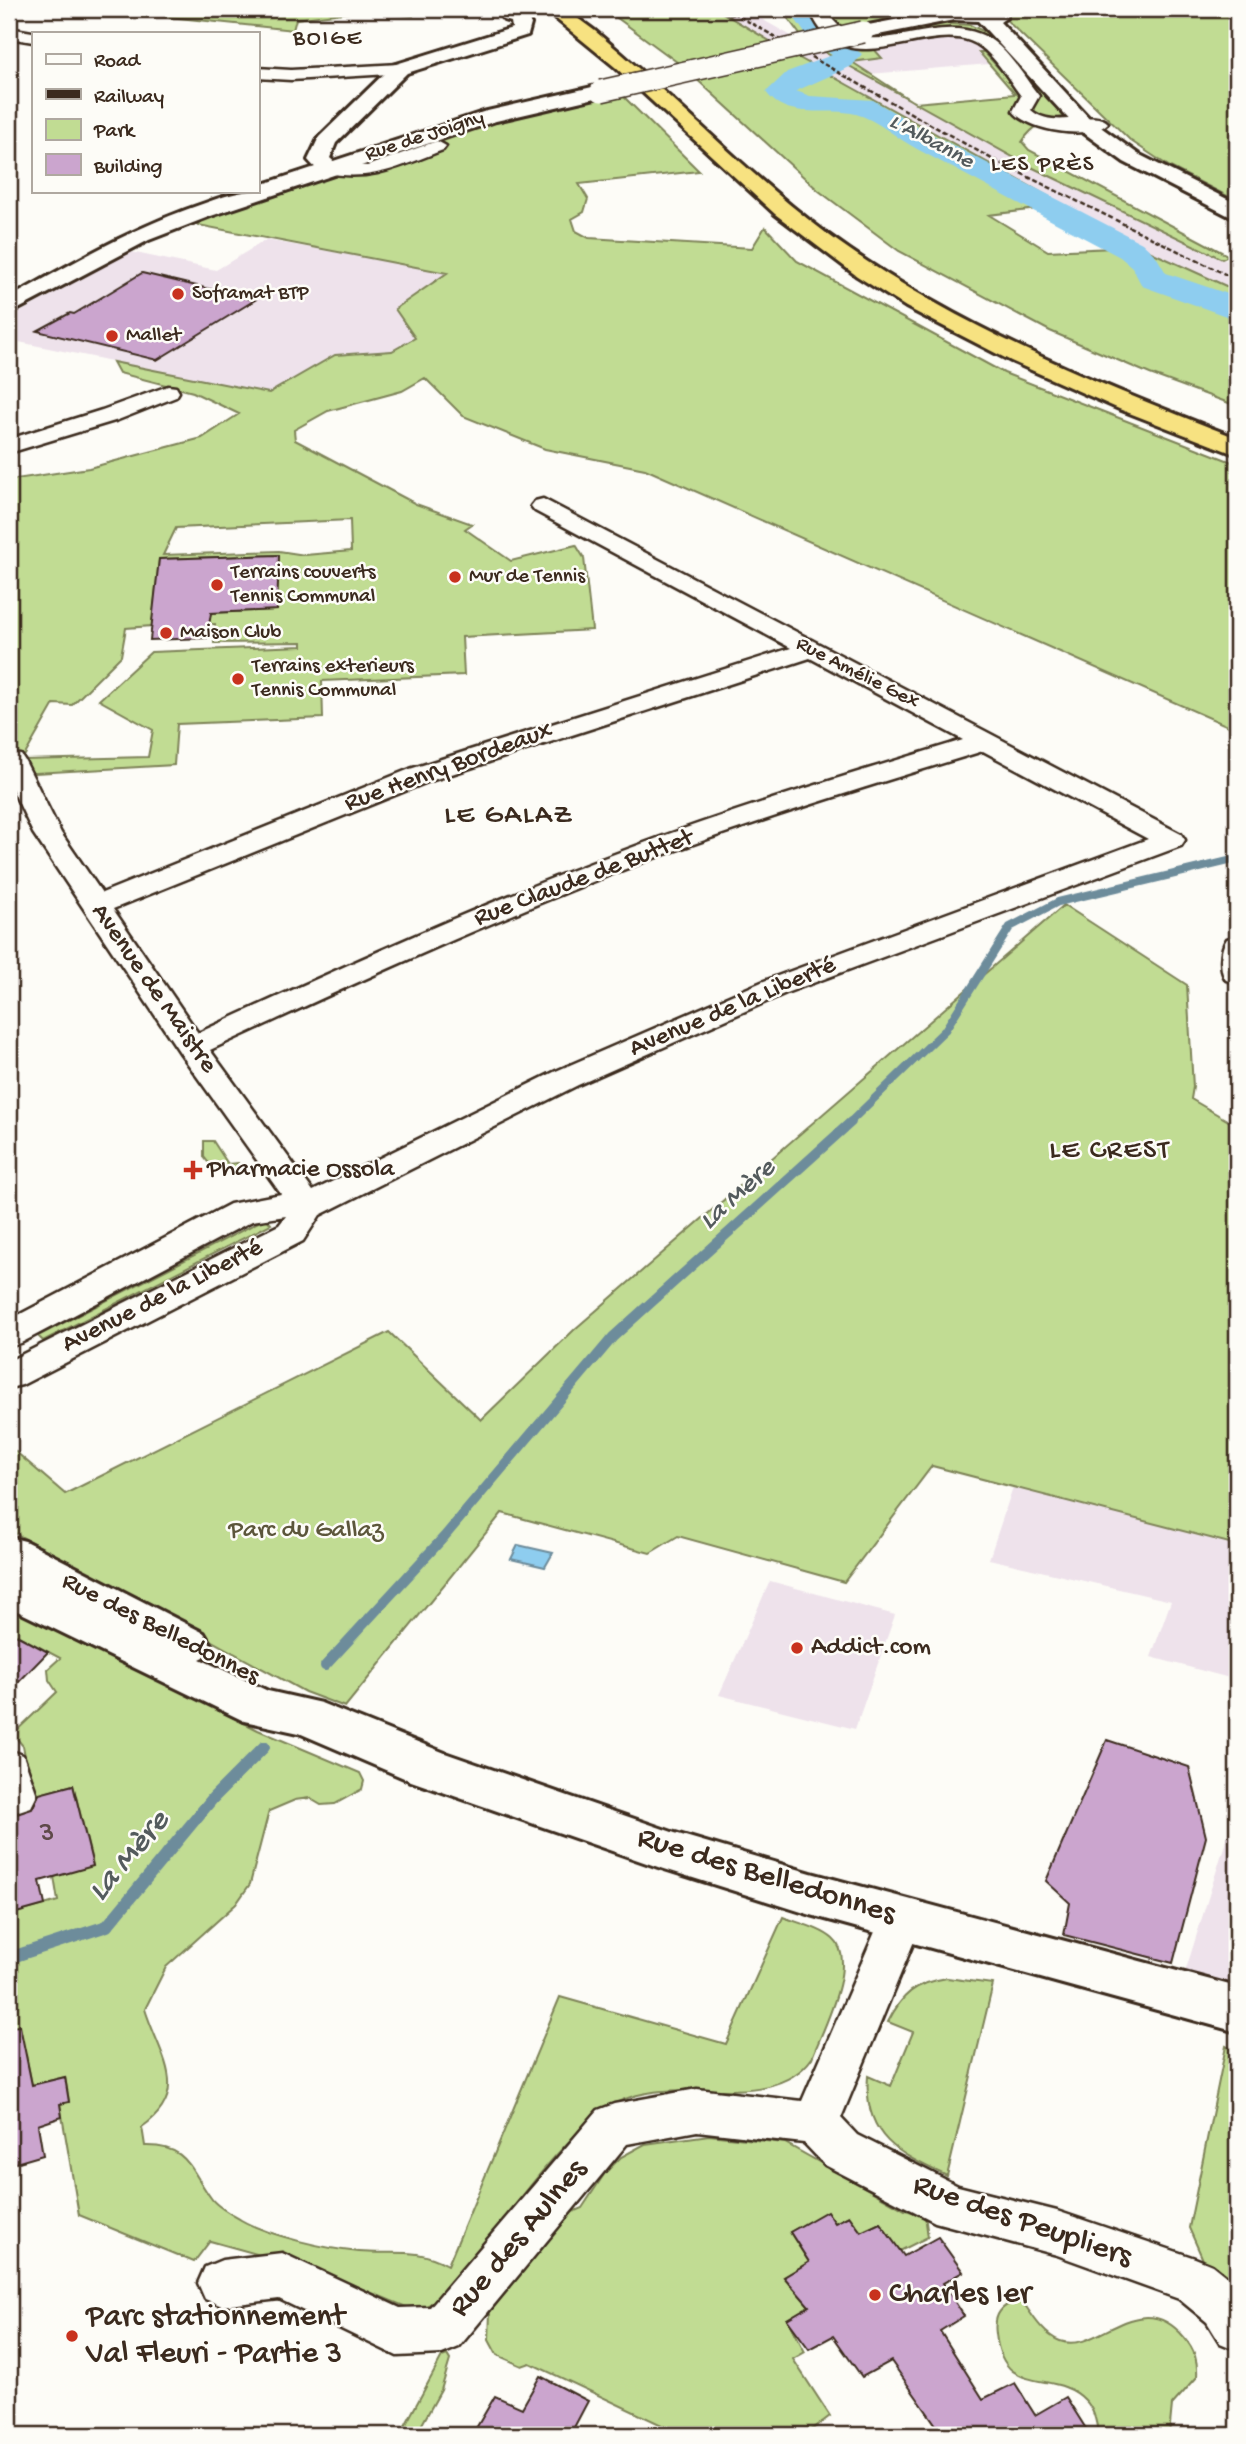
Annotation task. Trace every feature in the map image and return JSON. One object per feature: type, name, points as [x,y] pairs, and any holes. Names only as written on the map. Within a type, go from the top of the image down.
[{"type":"highway","points":[[553,9],[616,56],[777,205],[855,264],[930,309],[1044,367],[1237,447]]},
{"type":"highway","points":[[584,9],[642,51],[687,91]]},
{"type":"highway","points":[[795,191],[827,216],[922,280],[1061,353],[1237,426]]},
{"type":"main road","points":[[330,168],[319,160],[326,141],[368,97],[400,69],[521,31],[522,24],[518,17],[512,16],[514,12],[505,9]]},
{"type":"main road","points":[[988,12],[1091,123],[1142,157],[1237,205]]},
{"type":"main road","points":[[988,12],[1004,39],[1091,123],[1153,171],[1237,213]]},
{"type":"main road","name":"Rue de Joigny","points":[[9,307],[141,235],[330,168],[490,116],[863,32],[988,12]]},
{"type":"main road","name":"Rue de Joigny","points":[[957,15],[1004,39]]},
{"type":"main road","name":"Rue des Belledonnes","points":[[9,1553],[288,1696],[305,1716]]},
{"type":"main road","name":"Rue des Belledonnes","points":[[9,1588],[260,1708],[305,1716],[428,1767],[676,1853],[811,1894],[1237,2010]]},
{"type":"street","points":[[817,9],[835,33],[847,40],[865,44],[941,34],[975,38],[989,48],[1030,96],[1021,111],[1026,116],[1050,125],[1091,123]]},
{"type":"street","points":[[9,33],[32,37]]},
{"type":"street","points":[[259,73],[291,75],[400,69]]},
{"type":"street","points":[[330,168],[358,173],[437,146]]},
{"type":"street","points":[[9,446],[110,415],[168,392]]},
{"type":"street","name":"Rue Amélie Gex","points":[[543,506],[809,650],[988,741],[1171,839]]},
{"type":"street","name":"Rue Henry Bordeaux","points":[[96,906],[420,775],[809,650]]},
{"type":"street","name":"Rue Claude de Buttet","points":[[192,1046],[405,950],[597,870],[800,798],[988,741]]},
{"type":"street","name":"Avenue de Maistre","points":[[12,761],[47,833],[192,1046],[308,1208]]},
{"type":"street","name":"Avenue de la Liberté","points":[[16,1362],[290,1233],[308,1208],[567,1078],[775,987],[1171,839]]},
{"type":"street","points":[[1237,945],[1237,974]]},
{"type":"street","name":"Avenue de la Liberté","points":[[9,1335],[242,1212],[278,1204],[308,1208]]},
{"type":"street","points":[[817,2123],[902,1917]]},
{"type":"street","name":"Rue des Aulnes","points":[[222,2283],[282,2276],[397,2332],[442,2330],[614,2125],[697,2110],[817,2123]]},
{"type":"street","name":"Rue des Peupliers","points":[[817,2123],[841,2150],[872,2168],[952,2206],[1057,2233],[1195,2281],[1224,2305],[1237,2326]]},
{"type":"shaded area","points":[[716,9],[744,9],[802,42],[780,47]]},
{"type":"shaded area","points":[[938,37],[962,37],[978,44],[984,52],[980,53],[990,64],[869,74],[852,62],[881,58],[873,48]]},
{"type":"shaded area","points":[[817,48],[1027,165],[1222,259],[1237,263],[1237,291],[1138,246],[792,54]]},
{"type":"shaded area","points":[[266,240],[448,272],[415,338],[392,351],[335,355],[269,393],[9,340],[9,318],[131,252],[216,270]]},
{"type":"shaded area","points":[[1013,1487],[1237,1545],[1237,1680],[1151,1657],[1171,1601],[989,1559]]},
{"type":"shaded area","points":[[770,1581],[895,1615],[855,1729],[719,1695]]},
{"type":"shaded area","points":[[1237,1805],[1237,2010],[1178,1995]]},
{"type":"green space","points":[[93,9],[450,9],[414,11],[413,16],[358,11],[296,19],[293,30]]},
{"type":"green space","points":[[605,9],[716,9],[780,47],[681,65]]},
{"type":"green space","points":[[781,9],[813,9],[832,34],[804,40]]},
{"type":"green space","points":[[823,9],[943,9],[840,32]]},
{"type":"green space","points":[[995,9],[1237,9],[1237,201],[1170,167],[1131,141]]},
{"type":"green space","points":[[938,23],[970,25],[990,34],[1067,117],[1047,121],[1031,131],[1022,142],[1029,150],[1229,256],[1222,259],[1027,165],[916,103],[1015,94],[979,52],[984,52],[1022,94],[984,37],[964,32],[873,48],[882,58],[852,62],[911,100],[817,48]]},
{"type":"green space","points":[[792,54],[1138,246],[1237,291],[1237,406],[1150,374],[1050,331],[899,251],[819,191],[692,75]],"holes":[[[1037,209],[1112,248],[1048,251],[989,215]]]},
{"type":"green space","points":[[623,96],[699,171],[579,184],[588,199],[584,212],[572,219],[576,231],[589,238],[752,248],[765,227],[797,261],[1004,373],[1237,464],[1237,730],[645,469],[545,449],[463,416],[425,378],[402,391],[328,411],[294,430],[295,440],[416,504],[472,524],[465,529],[511,561],[576,545],[584,558],[592,630],[462,637],[464,675],[322,681],[323,718],[177,724],[174,765],[18,774],[14,764],[9,765],[9,480],[89,468],[202,438],[239,414],[193,392],[119,373],[113,362],[269,393],[335,355],[392,351],[415,338],[395,309],[447,273],[193,224],[234,207],[499,120],[585,97]],"holes":[[[350,520],[351,551],[305,555],[279,551],[163,555],[176,528]],[[279,555],[276,610],[163,615],[162,626],[215,624],[214,643],[302,642],[302,646],[151,652],[99,700],[153,730],[148,757],[22,760],[54,704],[72,705],[121,656],[126,628],[152,626],[159,559]]]},
{"type":"green space","name":"Parc du Gallaz","points":[[1064,905],[1187,985],[1193,1087],[1191,1099],[1237,1126],[1237,1545],[932,1466],[844,1582],[678,1536],[650,1553],[502,1513],[345,1707],[305,1692],[9,1530],[9,1446],[65,1494],[389,1332],[481,1420],[575,1329]]},
{"type":"green space","points":[[204,1141],[213,1141],[228,1164],[238,1163],[243,1166],[227,1170],[212,1165],[204,1157]]},
{"type":"green space","points":[[266,1218],[271,1224],[43,1341],[38,1336]]},
{"type":"green space","points":[[9,1604],[258,1730],[360,1773],[364,1781],[362,1789],[335,1804],[321,1805],[309,1798],[295,1800],[269,1811],[250,1884],[236,1904],[166,1967],[145,2009],[164,2057],[169,2086],[166,2100],[157,2114],[142,2127],[145,2146],[170,2149],[179,2154],[214,2201],[241,2220],[315,2245],[359,2252],[415,2254],[448,2265],[560,1997],[726,2044],[783,1917],[822,1932],[833,1939],[840,1949],[842,1963],[836,1997],[812,2058],[793,2076],[769,2086],[654,2092],[627,2098],[603,2111],[573,2137],[546,2167],[452,2287],[429,2305],[416,2311],[321,2272],[210,2241],[194,2262],[79,2215],[60,2104],[69,2101],[65,2077],[32,2085],[26,2055],[9,2060],[9,1915],[58,1901],[54,1877],[93,1865],[73,1785],[33,1796],[23,1746],[13,1734],[57,1692],[49,1680],[48,1669],[60,1658],[9,1631]]},
{"type":"green space","points":[[947,1978],[993,1984],[947,2176],[900,2151],[878,2129],[871,2114],[868,2076],[891,2086],[913,2032],[888,2022],[911,1991],[926,1983]]},
{"type":"green space","points":[[1226,2046],[1237,2052],[1237,2282],[1204,2262],[1189,2228]]},
{"type":"green space","points":[[709,2135],[785,2143],[905,2210],[925,2215],[928,2237],[900,2251],[880,2223],[861,2232],[849,2216],[835,2223],[827,2212],[790,2232],[809,2262],[784,2277],[809,2306],[788,2319],[805,2352],[793,2359],[830,2416],[805,2435],[683,2435],[530,2363],[522,2366],[497,2355],[489,2340],[490,2312],[505,2283],[556,2219],[582,2208],[605,2173],[621,2157],[645,2144]]},
{"type":"green space","points":[[1020,2298],[1042,2328],[1060,2341],[1074,2343],[1089,2339],[1119,2324],[1151,2317],[1167,2323],[1184,2337],[1195,2356],[1197,2377],[1172,2405],[1169,2435],[1098,2435],[1096,2421],[1085,2400],[1073,2391],[1019,2375],[1009,2367],[1001,2354],[995,2327],[1000,2311]]},
{"type":"green space","points":[[447,2355],[450,2360],[441,2390],[416,2435],[400,2435],[442,2357]]},
{"type":"water","points":[[518,1545],[553,1553],[545,1567],[511,1559]]},
{"type":"building","points":[[142,273],[255,300],[157,360],[37,331],[70,313],[74,314]]},
{"type":"building","name":"Terrains couverts Tennis Communal","points":[[279,555],[277,610],[211,613],[207,638],[150,640],[159,559]]},
{"type":"building","points":[[9,1631],[48,1652],[9,1692]]},
{"type":"building","points":[[1107,1740],[1189,1767],[1206,1837],[1173,1963],[1064,1935],[1070,1903],[1046,1881]]},
{"type":"building","points":[[73,1785],[93,1866],[40,1881],[45,1905],[9,1915],[9,1812],[17,1814],[32,1809],[39,1794]]},
{"type":"building","points":[[20,2026],[32,2085],[65,2077],[69,2102],[60,2104],[62,2117],[38,2125],[43,2155],[9,2165],[9,2027]]},
{"type":"building","name":"Charles Ier","points":[[827,2211],[835,2223],[849,2216],[861,2232],[880,2223],[904,2256],[938,2237],[963,2272],[943,2283],[964,2316],[940,2331],[983,2399],[1015,2383],[1035,2415],[1066,2397],[1090,2435],[943,2435],[891,2361],[862,2377],[833,2336],[809,2349],[787,2319],[809,2306],[784,2277],[809,2262],[790,2232]]},
{"type":"building","points":[[540,2376],[588,2401],[570,2435],[472,2435],[495,2396],[522,2408]]},
{"type":"waterway","name":"L'Albanne","points":[[800,9],[818,34],[849,54],[835,64],[797,78],[780,92],[794,101],[810,104],[863,106],[917,138],[1131,250],[1145,263],[1153,279],[1218,300],[1237,310]]},
{"type":"waterway","name":"La Mère","points":[[849,1123],[945,1030],[1010,927],[1058,902],[1237,859]]},
{"type":"waterway","name":"La Mère","points":[[325,1666],[444,1537],[613,1337],[851,1122]]},
{"type":"waterway","name":"La Mère","points":[[9,1958],[107,1926],[213,1798],[264,1747]]},
{"type":"railway","points":[[726,9],[992,159],[1237,280]]},
{"type":"place","name":"Soframat BTP","points":[[178,294]]},
{"type":"place","name":"Mallet","points":[[112,336]]},
{"type":"place","name":"Mur de Tennis","points":[[455,577]]},
{"type":"place","name":"Terrains couverts Tennis Communal","points":[[217,585]]},
{"type":"place","name":"Maison Club","points":[[166,633]]},
{"type":"place","name":"Terrains exterieurs Tennis Communal","points":[[238,679]]},
{"type":"place","name":"Pharmacie Ossola","points":[[193,1170]]},
{"type":"place","name":"Addict.com","points":[[797,1648]]},
{"type":"place","name":"Charles Ier","points":[[875,2295]]},
{"type":"place","name":"Parc stationnement Val Fleuri - Partie 3","points":[[72,2336]]},
{"type":"district","name":"BOIGE","points":[[328,39]]},
{"type":"district","name":"LES PRÈS","points":[[1043,165]]},
{"type":"district","name":"LE GALAZ","points":[[509,816]]},
{"type":"district","name":"LE CREST","points":[[1110,1151]]}]
